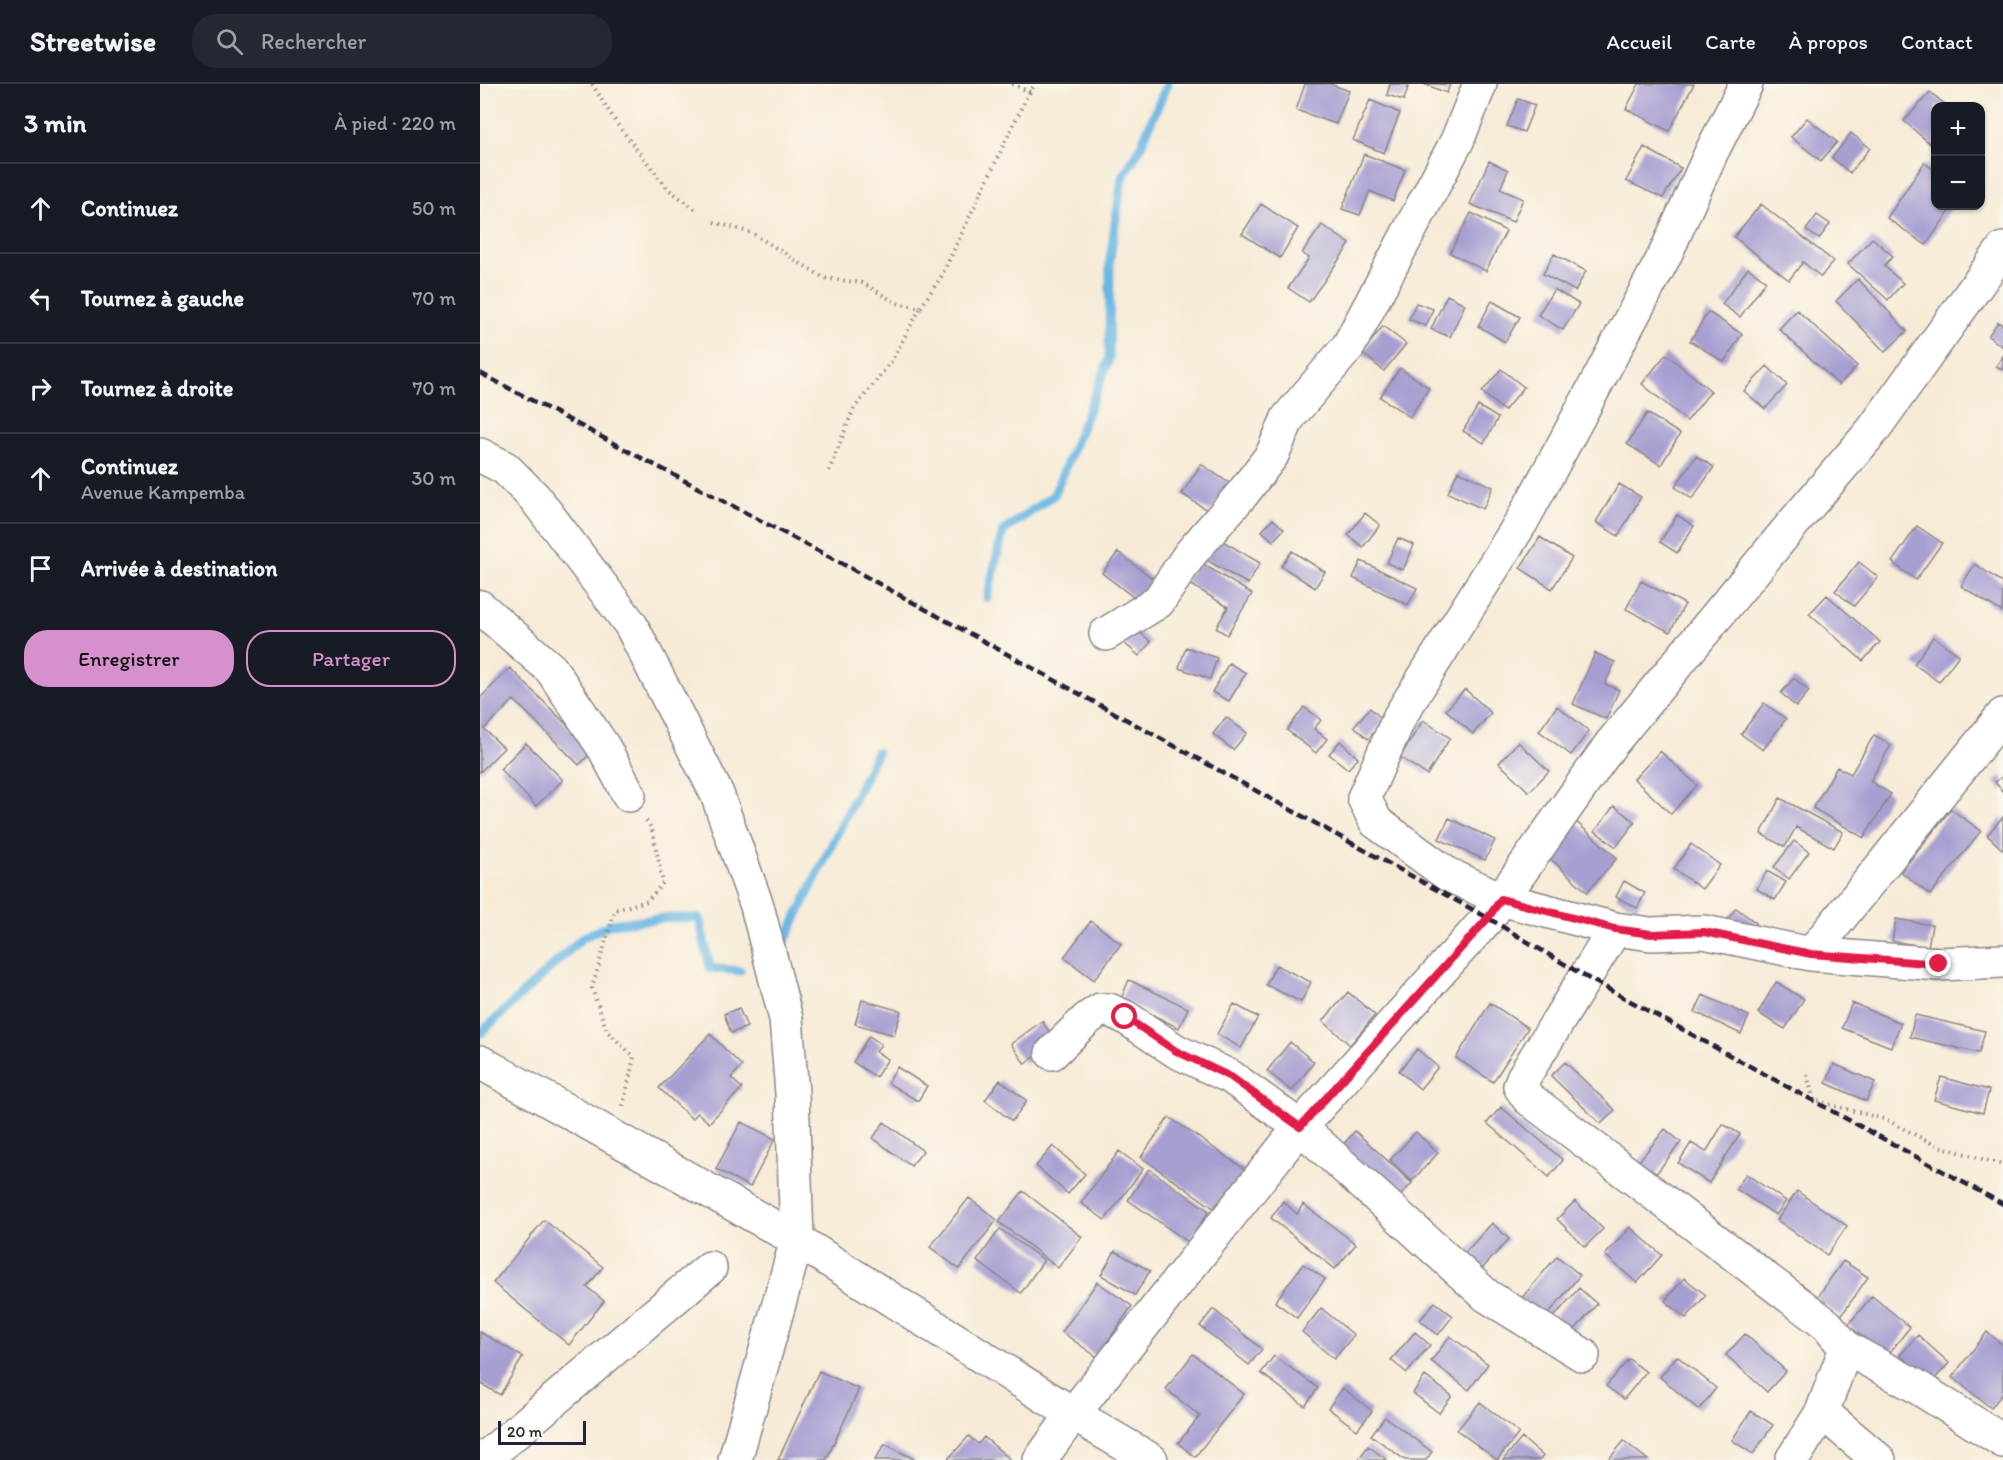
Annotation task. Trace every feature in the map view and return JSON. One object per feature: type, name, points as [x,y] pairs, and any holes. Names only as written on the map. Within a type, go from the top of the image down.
[{"type":"main road","points":[[1106,634],[1158,602],[1190,554],[1272,455],[1288,418],[1348,347],[1457,141],[1480,84]]},
{"type":"main road","points":[[1746,84],[1711,153],[1665,255],[1522,521],[1400,716],[1364,798],[1376,822],[1447,874],[1501,899],[1615,929],[1651,934],[1704,932],[1811,954],[1939,964],[2003,961]]},
{"type":"main road","points":[[1040,1460],[1073,1414],[1300,1127],[1488,918],[1611,744],[1873,430],[2003,249]]},
{"type":"main road","points":[[480,455],[505,468],[536,498],[631,625],[717,794],[757,906],[786,1019],[792,1093],[797,1240],[735,1460]]},
{"type":"main road","points":[[480,607],[551,669],[604,748],[629,795]]},
{"type":"main road","points":[[1811,954],[2003,715]]},
{"type":"main road","points":[[1615,929],[1523,1078],[1520,1086],[1527,1098],[1827,1325],[1846,1347],[1914,1385],[2003,1441]]},
{"type":"main road","points":[[1052,1053],[1087,1019],[1100,1010],[1109,1010],[1125,1017],[1176,1051],[1231,1077],[1300,1127],[1487,1296],[1583,1355]]},
{"type":"main road","points":[[480,1062],[797,1240],[1073,1414],[1151,1460]]},
{"type":"main road","points":[[483,1460],[710,1268]]},
{"type":"main road","points":[[1792,1460],[1822,1412],[1846,1347]]},
{"type":"main road","points":[[1822,1412],[1879,1460]]},
{"type":"path","points":[[592,84],[617,124],[668,189],[695,208]]},
{"type":"path","points":[[1012,84],[1030,92]]},
{"type":"path","points":[[829,471],[853,410],[891,362],[923,304],[941,277],[1035,84]]},
{"type":"path","points":[[714,222],[752,233],[824,278],[863,284],[896,303],[920,308],[923,304]]},
{"type":"path","points":[[620,1141],[623,1127],[622,1111],[634,1057],[607,1031],[592,988],[615,910],[647,900],[663,883],[652,829],[629,795]]},
{"type":"path","points":[[1807,1075],[1814,1100],[1887,1120],[1935,1145],[2003,1165]]},
{"type":"building","points":[[1305,84],[1330,84],[1349,91],[1336,124],[1296,110]]},
{"type":"building","points":[[1390,84],[1409,84],[1404,100],[1387,95]]},
{"type":"building","points":[[1424,84],[1450,84],[1447,93]]},
{"type":"building","points":[[1639,84],[1694,84],[1669,131],[1626,109]]},
{"type":"building","points":[[1930,92],[1942,102],[1931,102],[1931,145],[1904,121]]},
{"type":"building","points":[[1518,99],[1535,105],[1524,132],[1507,126]]},
{"type":"building","points":[[1370,100],[1400,113],[1384,153],[1353,140]]},
{"type":"building","points":[[1807,118],[1837,142],[1821,161],[1791,137]]},
{"type":"building","points":[[1851,133],[1870,148],[1850,173],[1832,158]]},
{"type":"building","points":[[1644,147],[1681,168],[1663,198],[1626,181]]},
{"type":"building","points":[[1364,154],[1405,170],[1393,201],[1370,191],[1360,215],[1342,209]]},
{"type":"building","points":[[1489,161],[1508,170],[1500,189],[1523,199],[1513,222],[1470,204]]},
{"type":"building","points":[[1924,163],[1931,168],[1931,210],[1950,210],[1926,245],[1887,218]]},
{"type":"building","points":[[1261,204],[1298,228],[1280,258],[1242,234]]},
{"type":"building","points":[[1761,204],[1833,261],[1821,277],[1803,262],[1789,280],[1734,237]]},
{"type":"building","points":[[1471,213],[1506,231],[1486,271],[1450,253]]},
{"type":"building","points":[[1817,215],[1830,224],[1819,239],[1806,230]]},
{"type":"building","points":[[1322,225],[1350,244],[1309,302],[1288,288],[1309,258],[1302,253]]},
{"type":"building","points":[[1872,238],[1893,256],[1884,266],[1903,283],[1888,300],[1848,264]]},
{"type":"building","points":[[1554,254],[1586,271],[1575,291],[1543,274]]},
{"type":"building","points":[[1748,268],[1766,281],[1740,317],[1722,304]]},
{"type":"building","points":[[1858,279],[1907,331],[1885,352],[1836,301]]},
{"type":"building","points":[[1554,289],[1579,304],[1563,330],[1538,315]]},
{"type":"building","points":[[1447,295],[1465,304],[1450,337],[1431,329]]},
{"type":"building","points":[[1492,301],[1520,317],[1505,342],[1478,326]]},
{"type":"building","points":[[1416,303],[1433,309],[1426,326],[1409,319]]},
{"type":"building","points":[[1797,310],[1857,366],[1839,385],[1779,329]]},
{"type":"building","points":[[1708,312],[1742,334],[1724,362],[1690,341]]},
{"type":"building","points":[[1998,322],[2003,325],[2003,347],[1988,336]]},
{"type":"building","points":[[1383,326],[1406,344],[1384,371],[1362,353]]},
{"type":"building","points":[[1666,354],[1711,391],[1687,421],[1642,384]]},
{"type":"building","points":[[2003,356],[2003,370],[1996,366]]},
{"type":"building","points":[[1767,366],[1787,385],[1765,409],[1744,391]]},
{"type":"building","points":[[1400,368],[1429,388],[1410,417],[1380,397]]},
{"type":"building","points":[[1501,369],[1524,387],[1504,411],[1482,392]]},
{"type":"building","points":[[1478,406],[1498,418],[1484,443],[1463,431]]},
{"type":"building","points":[[1647,413],[1680,434],[1661,465],[1627,444]]},
{"type":"building","points":[[1696,456],[1714,467],[1692,499],[1675,487]]},
{"type":"building","points":[[1201,464],[1229,483],[1210,512],[1182,494]]},
{"type":"building","points":[[1458,471],[1493,487],[1483,509],[1448,493]]},
{"type":"building","points":[[1619,484],[1641,497],[1618,536],[1596,522]]},
{"type":"building","points":[[1365,513],[1380,525],[1363,547],[1348,535]]},
{"type":"building","points":[[1677,515],[1694,526],[1677,553],[1660,542]]},
{"type":"building","points":[[1273,519],[1284,529],[1273,541],[1262,531]]},
{"type":"building","points":[[1917,526],[1942,543],[1916,580],[1892,562]]},
{"type":"building","points":[[1216,537],[1260,563],[1248,584],[1203,558]]},
{"type":"building","points":[[1540,537],[1572,558],[1552,589],[1520,568]]},
{"type":"building","points":[[1398,538],[1414,545],[1403,570],[1387,563]]},
{"type":"building","points":[[1292,551],[1325,572],[1315,588],[1281,566]]},
{"type":"building","points":[[1118,552],[1161,585],[1145,606],[1102,573]]},
{"type":"building","points":[[1198,561],[1252,594],[1227,635],[1216,628],[1228,607],[1185,581]]},
{"type":"building","points":[[1361,561],[1417,588],[1408,605],[1353,578]]},
{"type":"building","points":[[1859,562],[1878,577],[1854,606],[1835,591]]},
{"type":"building","points":[[1975,564],[2003,583],[2002,612],[1961,586]]},
{"type":"building","points":[[1641,581],[1685,604],[1670,632],[1626,609]]},
{"type":"building","points":[[1827,595],[1880,642],[1863,661],[1809,614]]},
{"type":"building","points":[[1135,628],[1151,642],[1139,656],[1123,642]]},
{"type":"building","points":[[1933,637],[1959,655],[1939,682],[1914,664]]},
{"type":"building","points":[[1186,647],[1217,658],[1210,679],[1179,668]]},
{"type":"building","points":[[1595,653],[1615,662],[1605,684],[1619,690],[1606,719],[1573,704]]},
{"type":"building","points":[[1229,663],[1246,673],[1229,701],[1212,692]]},
{"type":"building","points":[[510,668],[593,751],[579,765],[514,700],[484,729],[504,748],[480,772],[480,698]]},
{"type":"building","points":[[1794,678],[1809,691],[1796,707],[1781,693]]},
{"type":"building","points":[[1465,689],[1491,713],[1473,734],[1446,710]]},
{"type":"building","points":[[1764,703],[1786,719],[1763,750],[1741,734]]},
{"type":"building","points":[[1557,706],[1589,731],[1571,755],[1539,731]]},
{"type":"building","points":[[1304,707],[1321,720],[1314,729],[1327,739],[1316,753],[1287,730]]},
{"type":"building","points":[[1370,708],[1384,721],[1368,739],[1354,726]]},
{"type":"building","points":[[1226,717],[1247,733],[1233,750],[1213,734]]},
{"type":"building","points":[[1423,720],[1450,738],[1427,775],[1400,757]]},
{"type":"building","points":[[1874,735],[1891,745],[1870,781],[1891,794],[1864,838],[1813,808],[1837,767],[1851,774]]},
{"type":"building","points":[[1340,741],[1358,758],[1348,769],[1329,754]]},
{"type":"building","points":[[1518,742],[1549,771],[1529,792],[1499,763]]},
{"type":"building","points":[[526,743],[563,780],[536,806],[500,769]]},
{"type":"building","points":[[1660,751],[1697,785],[1671,814],[1634,779]]},
{"type":"building","points":[[2003,776],[2003,792],[1995,782]]},
{"type":"building","points":[[1780,798],[1843,832],[1834,848],[1796,827],[1785,847],[1761,834]]},
{"type":"building","points":[[1614,806],[1635,822],[1616,847],[1595,831]]},
{"type":"building","points":[[1951,809],[1981,831],[1930,895],[1901,872]]},
{"type":"building","points":[[2003,817],[2003,850],[1987,835]]},
{"type":"building","points":[[1449,818],[1495,840],[1485,860],[1439,839]]},
{"type":"building","points":[[1573,819],[1617,858],[1587,892],[1543,852]]},
{"type":"building","points":[[1794,841],[1809,852],[1789,879],[1774,867]]},
{"type":"building","points":[[1691,844],[1720,865],[1702,889],[1674,869]]},
{"type":"building","points":[[1767,871],[1786,882],[1775,900],[1757,889]]},
{"type":"building","points":[[1624,881],[1645,893],[1637,908],[1616,897]]},
{"type":"building","points":[[1736,908],[1756,923],[1746,936],[1726,922]]},
{"type":"building","points":[[1896,919],[1932,925],[1928,947],[1892,941]]},
{"type":"building","points":[[1091,921],[1121,944],[1094,980],[1064,957]]},
{"type":"building","points":[[1276,965],[1311,982],[1301,1002],[1266,985]]},
{"type":"building","points":[[1129,980],[1188,1008],[1179,1028],[1121,999]]},
{"type":"building","points":[[1776,982],[1804,999],[1785,1029],[1758,1013]]},
{"type":"building","points":[[1348,992],[1375,1015],[1350,1045],[1323,1021]]},
{"type":"building","points":[[1703,995],[1749,1016],[1741,1034],[1695,1012]]},
{"type":"building","points":[[862,1000],[901,1011],[894,1035],[855,1024]]},
{"type":"building","points":[[1490,1003],[1528,1028],[1493,1082],[1456,1058]]},
{"type":"building","points":[[1852,1003],[1901,1023],[1891,1047],[1842,1028]]},
{"type":"building","points":[[1234,1004],[1258,1017],[1241,1048],[1217,1034]]},
{"type":"building","points":[[739,1008],[747,1027],[731,1033],[724,1014]]},
{"type":"building","points":[[1915,1015],[1985,1031],[1979,1053],[1910,1037]]},
{"type":"building","points":[[1042,1021],[1055,1041],[1025,1064],[1011,1044]]},
{"type":"building","points":[[710,1034],[742,1066],[731,1078],[742,1088],[709,1123],[698,1113],[692,1119],[659,1088]]},
{"type":"building","points":[[869,1036],[881,1044],[876,1052],[888,1059],[876,1077],[853,1062]]},
{"type":"building","points":[[1290,1042],[1314,1062],[1292,1091],[1267,1071]]},
{"type":"building","points":[[1417,1049],[1438,1067],[1420,1089],[1399,1071]]},
{"type":"building","points":[[1565,1062],[1615,1110],[1601,1124],[1551,1076]]},
{"type":"building","points":[[1834,1064],[1875,1082],[1866,1101],[1826,1083]]},
{"type":"building","points":[[897,1067],[927,1086],[918,1101],[888,1083]]},
{"type":"building","points":[[1941,1077],[1989,1090],[1983,1113],[1934,1100]]},
{"type":"building","points":[[1000,1080],[1027,1101],[1012,1121],[985,1100]]},
{"type":"building","points":[[1501,1107],[1563,1160],[1549,1177],[1487,1123]]},
{"type":"building","points":[[1169,1117],[1250,1173],[1222,1214],[1141,1157]]},
{"type":"building","points":[[741,1122],[775,1139],[750,1187],[716,1169]]},
{"type":"building","points":[[884,1122],[923,1151],[911,1166],[873,1138]]},
{"type":"building","points":[[1723,1124],[1740,1134],[1709,1183],[1678,1163],[1691,1143],[1706,1152]]},
{"type":"building","points":[[1665,1129],[1681,1142],[1651,1180],[1635,1166]]},
{"type":"building","points":[[1355,1131],[1412,1183],[1397,1199],[1341,1147]]},
{"type":"building","points":[[1416,1132],[1438,1153],[1412,1181],[1390,1160]]},
{"type":"building","points":[[1053,1146],[1085,1174],[1068,1194],[1036,1166]]},
{"type":"building","points":[[1119,1151],[1143,1169],[1105,1220],[1081,1203]]},
{"type":"building","points":[[1149,1169],[1209,1211],[1188,1242],[1128,1200]]},
{"type":"building","points":[[1746,1174],[1786,1201],[1776,1215],[1736,1189]]},
{"type":"building","points":[[1023,1191],[1082,1237],[1058,1268],[999,1222]]},
{"type":"building","points":[[1797,1191],[1847,1226],[1827,1255],[1777,1220]]},
{"type":"building","points":[[969,1198],[997,1220],[959,1269],[930,1247]]},
{"type":"building","points":[[1283,1201],[1297,1214],[1303,1204],[1356,1244],[1335,1269],[1271,1218]]},
{"type":"building","points":[[1575,1201],[1603,1229],[1585,1247],[1557,1219]]},
{"type":"building","points":[[544,1220],[603,1267],[587,1287],[604,1301],[569,1345],[493,1283]]},
{"type":"building","points":[[1492,1223],[1509,1239],[1481,1270],[1463,1255]]},
{"type":"building","points":[[1630,1227],[1662,1255],[1637,1283],[1605,1255]]},
{"type":"building","points":[[1000,1229],[1044,1260],[1021,1293],[977,1261]]},
{"type":"building","points":[[1115,1251],[1150,1271],[1135,1295],[1101,1275]]},
{"type":"building","points":[[1557,1256],[1580,1275],[1544,1319],[1520,1300]]},
{"type":"building","points":[[1843,1261],[1868,1277],[1841,1316],[1816,1299]]},
{"type":"building","points":[[1303,1264],[1325,1279],[1297,1318],[1275,1302]]},
{"type":"building","points":[[1684,1278],[1706,1295],[1686,1318],[1665,1301]]},
{"type":"building","points":[[1097,1282],[1132,1306],[1097,1357],[1062,1332]]},
{"type":"building","points":[[1579,1288],[1597,1304],[1573,1332],[1554,1317]]},
{"type":"building","points":[[1872,1296],[1910,1327],[1887,1356],[1848,1325]]},
{"type":"building","points":[[1435,1302],[1453,1316],[1438,1335],[1420,1320]]},
{"type":"building","points":[[1321,1308],[1354,1335],[1334,1359],[1302,1332]]},
{"type":"building","points":[[1213,1309],[1262,1349],[1249,1365],[1200,1326]]},
{"type":"building","points":[[480,1332],[523,1357],[500,1395],[480,1383]]},
{"type":"building","points":[[1415,1332],[1430,1345],[1407,1373],[1391,1360]]},
{"type":"building","points":[[1987,1332],[2003,1345],[2003,1393],[1991,1408],[1952,1377]]},
{"type":"building","points":[[1745,1334],[1786,1371],[1767,1392],[1726,1355]]},
{"type":"building","points":[[1918,1335],[1949,1363],[1931,1383],[1900,1355]]},
{"type":"building","points":[[1450,1336],[1488,1364],[1469,1390],[1431,1361]]},
{"type":"building","points":[[1193,1354],[1244,1394],[1195,1457],[1178,1443],[1200,1416],[1166,1389]]},
{"type":"building","points":[[1274,1356],[1318,1388],[1305,1406],[1261,1373]]},
{"type":"building","points":[[1677,1356],[1716,1388],[1699,1410],[1660,1377]]},
{"type":"building","points":[[1629,1359],[1646,1372],[1624,1399],[1606,1386]]},
{"type":"building","points":[[819,1371],[859,1389],[826,1460],[778,1460]]},
{"type":"building","points":[[1425,1376],[1452,1396],[1439,1413],[1413,1393]]},
{"type":"building","points":[[1343,1388],[1372,1411],[1357,1430],[1328,1408]]},
{"type":"building","points":[[1480,1402],[1519,1433],[1497,1460],[1457,1430]]},
{"type":"building","points":[[1751,1411],[1773,1425],[1753,1454],[1732,1440]]},
{"type":"building","points":[[1385,1417],[1432,1452],[1426,1460],[1405,1460],[1371,1435]]},
{"type":"building","points":[[969,1436],[978,1444],[984,1437],[1011,1460],[947,1460]]},
{"type":"building","points":[[1522,1438],[1543,1456],[1540,1460],[1503,1460]]},
{"type":"building","points":[[1624,1441],[1648,1460],[1608,1460]]},
{"type":"building","points":[[885,1444],[916,1460],[875,1460]]},
{"type":"building","points":[[1368,1446],[1387,1460],[1358,1460]]},
{"type":"waterway","points":[[987,598],[1003,531],[1054,495],[1109,360],[1110,259],[1122,178],[1139,150],[1167,84]]},
{"type":"waterway","points":[[785,941],[877,752]]},
{"type":"waterway","points":[[481,1033],[582,938],[611,924],[667,918],[699,918],[710,968],[740,971]]},
{"type":"railway","points":[[480,373],[841,563],[1488,918],[1586,977],[2003,1204]]},
{"type":"route","points":[[1125,1017],[1176,1051],[1231,1077],[1300,1127],[1488,918],[1501,899],[1615,929],[1651,934],[1704,932],[1811,954],[1939,964]]}]
